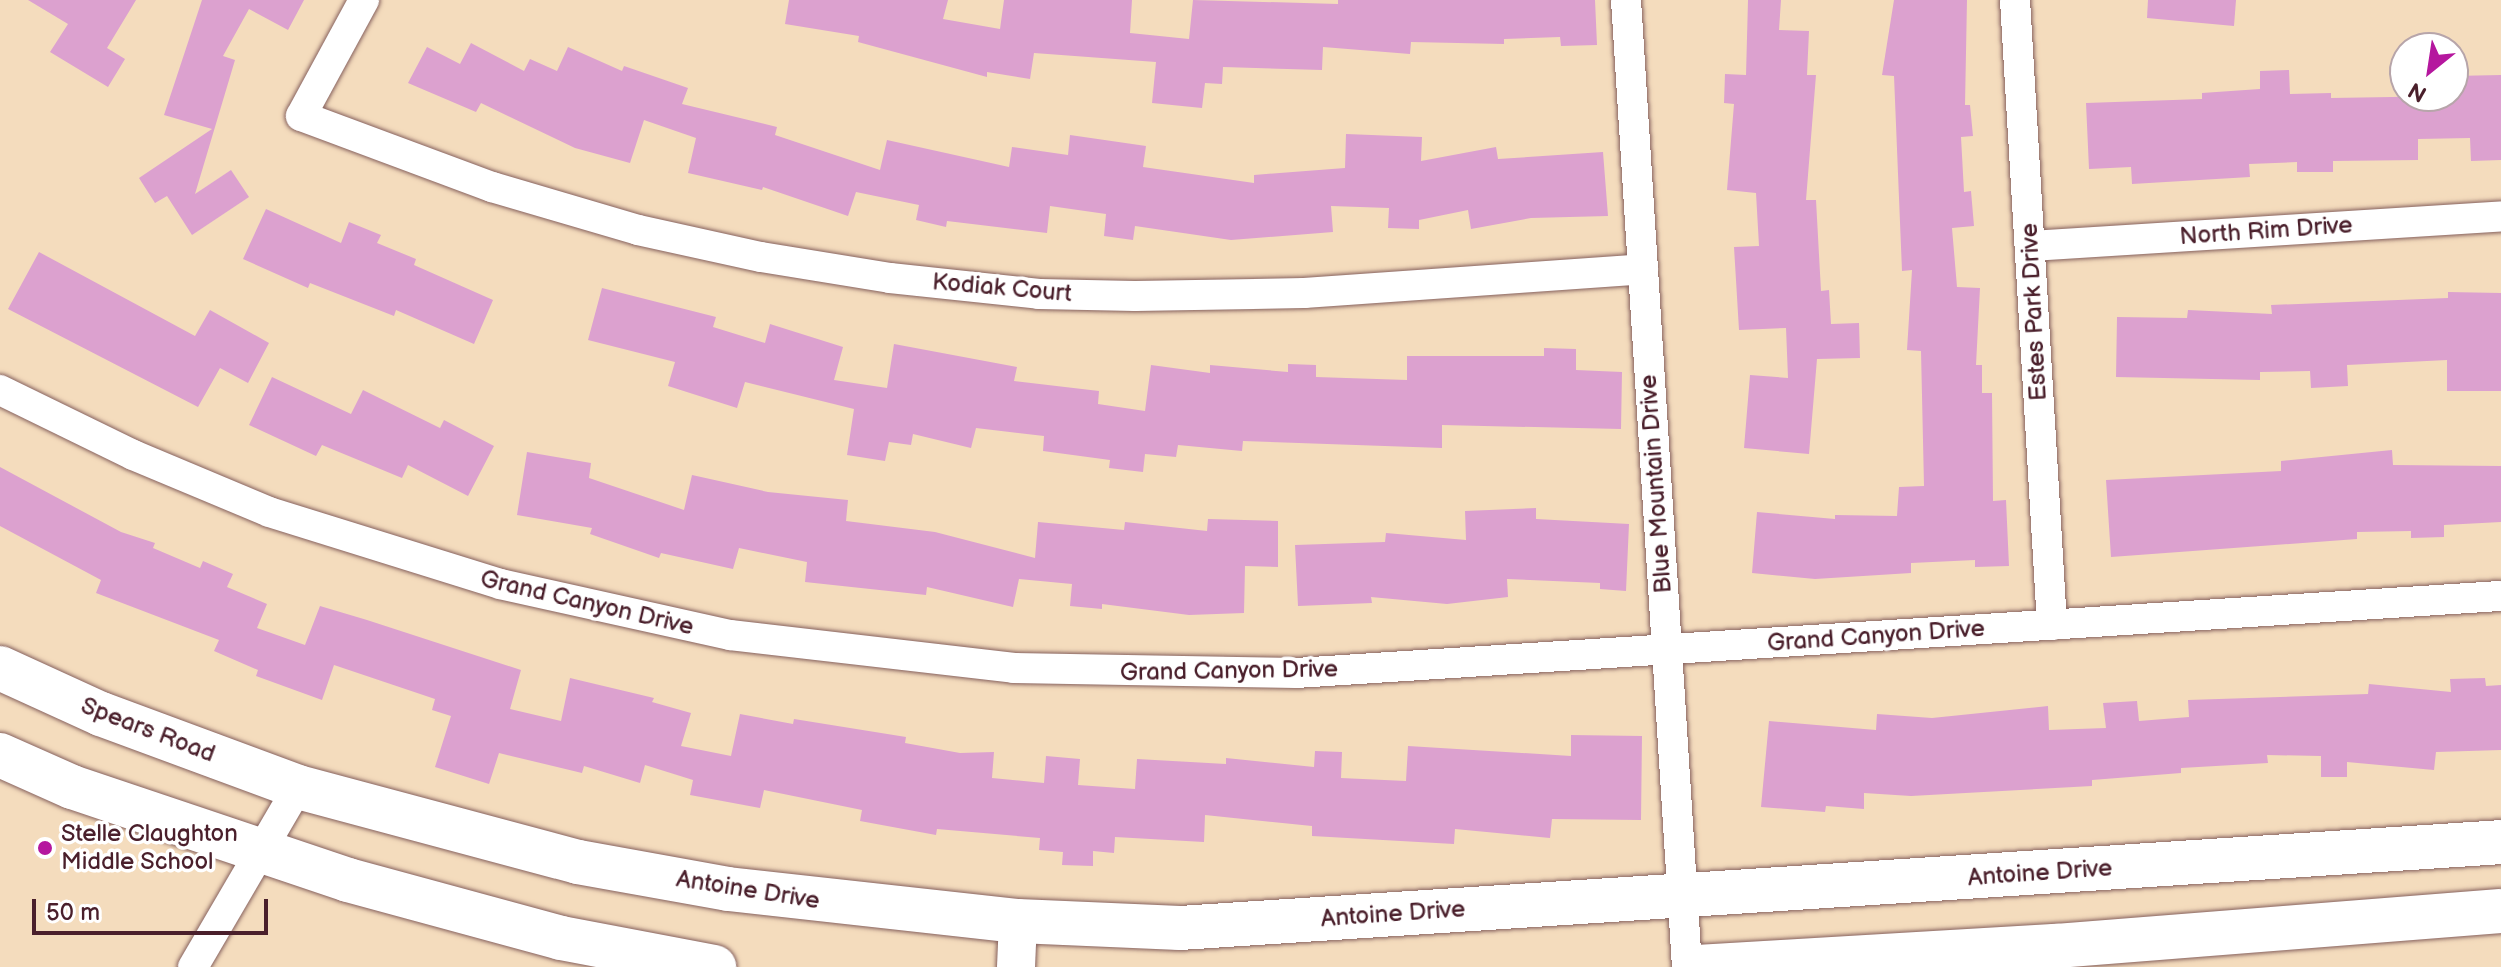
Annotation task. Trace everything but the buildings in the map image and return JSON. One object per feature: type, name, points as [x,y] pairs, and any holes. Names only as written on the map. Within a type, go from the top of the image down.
[{"type":"main road","name":"Spears Road","points":[[0,668],[101,714],[298,787]]},
{"type":"main road","points":[[0,755],[72,787],[263,853],[561,938],[714,967]]},
{"type":"main road","name":"Antoine Drive","points":[[298,787],[578,862],[728,889],[1018,921],[1180,928],[2501,842]]},
{"type":"main road","points":[[1698,967],[2056,946],[2501,911]]},
{"type":"street","name":"Kodiak Court","points":[[364,0],[301,116],[492,187],[746,254],[890,278],[1039,294],[1304,293],[1643,269]]},
{"type":"street","name":"Blue Mountain Drive","points":[[1626,0],[1687,967]]},
{"type":"street","name":"Estes Park Drive","points":[[2015,0],[2052,625]]},
{"type":"street","name":"North Rim Drive","points":[[2030,246],[2501,216]]},
{"type":"street","name":"Grand Canyon Drive","points":[[0,390],[133,455],[309,525],[500,584],[730,635],[870,655],[1157,675],[1296,673],[2501,596]]},
{"type":"street","points":[[193,967],[263,853],[298,787]]},
{"type":"street","points":[[1016,967],[1018,921]]},
{"type":"place","name":"Stelle Claughton Middle School","points":[[45,848]]}]
